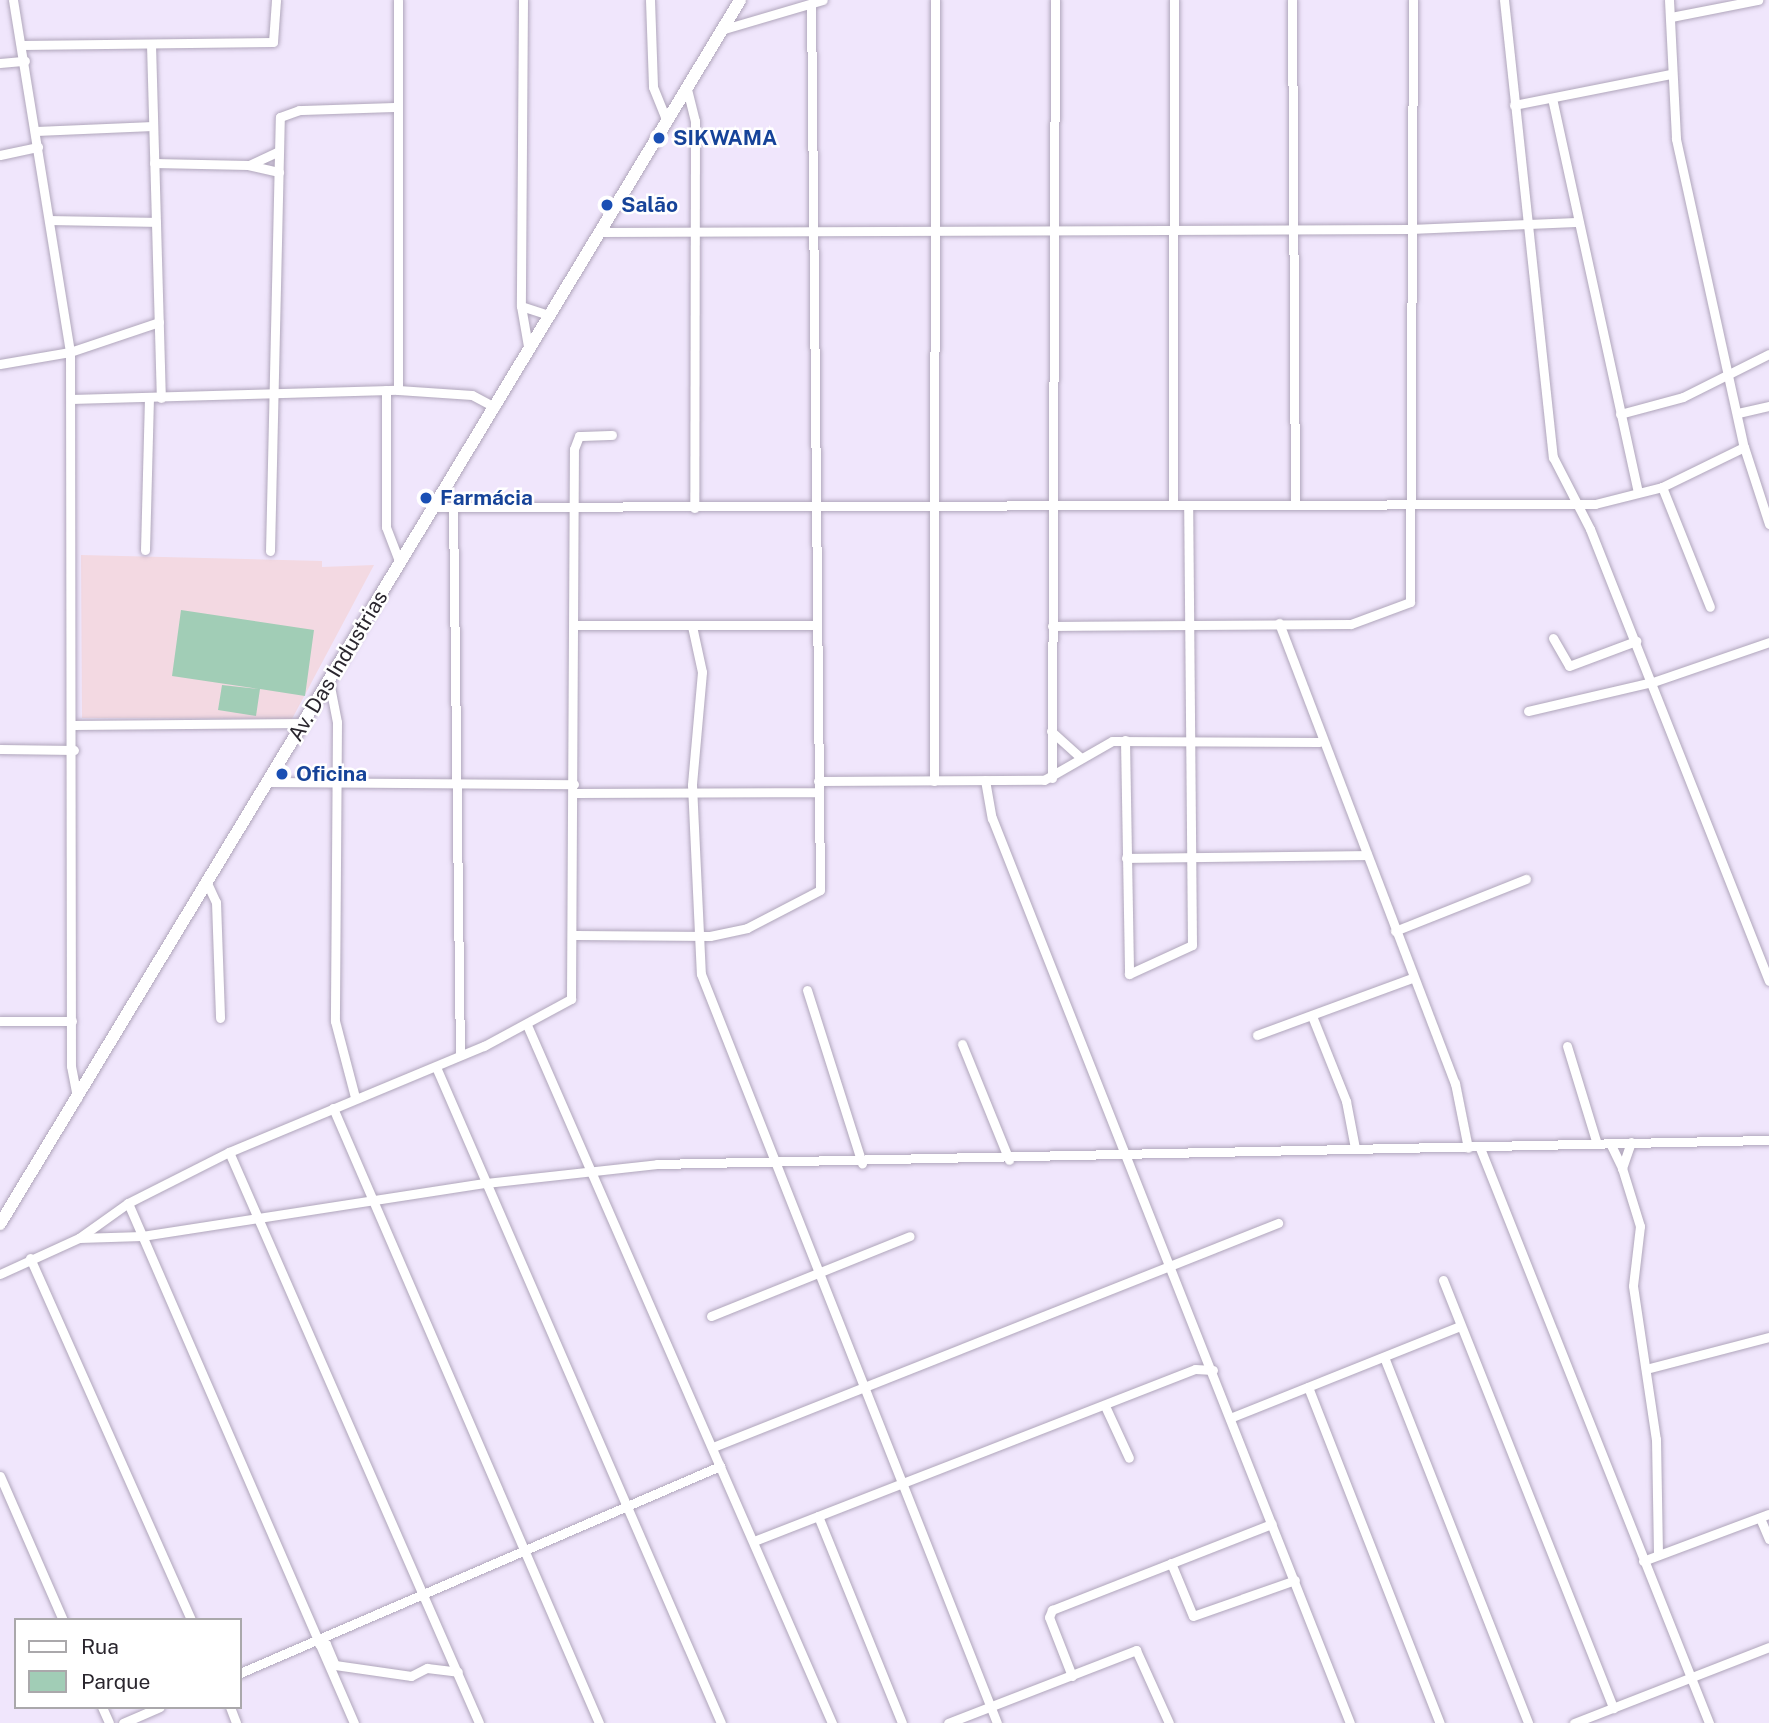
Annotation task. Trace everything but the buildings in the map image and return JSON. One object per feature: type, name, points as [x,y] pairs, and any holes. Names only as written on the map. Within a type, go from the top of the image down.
[{"type":"main road","points":[[665,124],[740,0]]},
{"type":"main road","name":"Av. Das Industrias","points":[[0,1224],[435,508],[528,346],[665,124]]},
{"type":"street","points":[[13,0],[52,220],[70,352],[74,750],[72,1021],[77,1098]]},
{"type":"street","points":[[22,45],[273,42],[276,0]]},
{"type":"street","points":[[398,0],[398,390]]},
{"type":"street","points":[[523,0],[521,306],[528,346]]},
{"type":"street","points":[[650,0],[653,87],[665,124]]},
{"type":"street","points":[[722,30],[811,6],[823,0]]},
{"type":"street","points":[[934,0],[934,781]]},
{"type":"street","points":[[1052,778],[1055,0]]},
{"type":"street","points":[[1174,0],[1174,505]]},
{"type":"street","points":[[1292,0],[1291,230],[1295,505]]},
{"type":"street","points":[[1052,626],[1361,623],[1410,602],[1413,0]]},
{"type":"street","points":[[1504,0],[1545,421],[1559,476],[1576,505],[1636,641],[1767,970],[1769,981]]},
{"type":"street","points":[[1669,0],[1670,74],[1684,182],[1744,447],[1769,524]]},
{"type":"street","points":[[1671,17],[1756,1],[1769,4]]},
{"type":"street","points":[[576,935],[700,938],[747,928],[817,895],[822,880],[818,792],[815,507],[817,231],[811,6]]},
{"type":"street","points":[[151,44],[161,398]]},
{"type":"street","points":[[0,62],[25,61]]},
{"type":"street","points":[[1514,105],[1670,74]]},
{"type":"street","points":[[687,89],[695,121],[694,508]]},
{"type":"street","points":[[1552,98],[1576,222],[1638,492]]},
{"type":"street","points":[[270,551],[279,151],[285,112],[397,107]]},
{"type":"street","points":[[36,131],[153,126]]},
{"type":"street","points":[[0,155],[38,147]]},
{"type":"street","points":[[248,165],[279,151]]},
{"type":"street","points":[[154,163],[248,165],[279,172]]},
{"type":"street","points":[[52,220],[156,222]]},
{"type":"street","points":[[599,232],[1527,228],[1576,222]]},
{"type":"street","points":[[521,306],[549,315]]},
{"type":"street","points":[[0,364],[70,352],[159,322]]},
{"type":"street","points":[[1620,414],[1683,397],[1729,372],[1769,355]]},
{"type":"street","points":[[386,390],[386,527],[400,563]]},
{"type":"street","points":[[71,399],[398,390],[472,395],[495,407]]},
{"type":"street","points":[[145,550],[149,398]]},
{"type":"street","points":[[1738,413],[1769,406]]},
{"type":"street","points":[[0,1274],[30,1258],[79,1238],[128,1203],[229,1152],[355,1097],[436,1067],[527,1025],[571,999],[576,935],[576,438],[612,435]]},
{"type":"street","points":[[435,508],[1576,505],[1661,487],[1744,447]]},
{"type":"street","points":[[1661,487],[1710,607]]},
{"type":"street","points":[[1125,740],[1129,974],[1192,945],[1188,857],[1188,505]]},
{"type":"street","points":[[453,508],[460,1055]]},
{"type":"street","points":[[1279,623],[1319,742],[1367,855],[1412,978],[1455,1083],[1468,1148]]},
{"type":"street","points":[[574,625],[816,625]]},
{"type":"street","points":[[705,625],[699,646],[693,794],[703,981],[778,1164],[818,1273],[997,1723]]},
{"type":"street","points":[[692,626],[699,646]]},
{"type":"street","points":[[1553,638],[1569,666],[1636,641]]},
{"type":"street","points":[[1528,711],[1613,686],[1653,682],[1769,642]]},
{"type":"street","points":[[329,681],[337,784],[335,1021],[355,1097]]},
{"type":"street","points":[[73,725],[303,723]]},
{"type":"street","points":[[1051,731],[1081,758]]},
{"type":"street","points":[[818,781],[1052,778],[1081,758],[1125,740],[1319,742]]},
{"type":"street","points":[[0,749],[74,750]]},
{"type":"street","points":[[985,780],[992,818],[1129,1157],[1350,1723]]},
{"type":"street","points":[[268,782],[575,788],[693,794],[818,792]]},
{"type":"street","points":[[1126,858],[1367,855]]},
{"type":"street","points":[[1395,931],[1526,880]]},
{"type":"street","points":[[207,883],[216,902],[220,1018]]},
{"type":"street","points":[[1257,1035],[1412,978]]},
{"type":"street","points":[[807,990],[862,1163]]},
{"type":"street","points":[[1312,1016],[1346,1101],[1355,1148]]},
{"type":"street","points":[[0,1021],[72,1021]]},
{"type":"street","points":[[527,1025],[593,1168],[832,1723]]},
{"type":"street","points":[[962,1044],[1009,1160]]},
{"type":"street","points":[[1567,1046],[1597,1143]]},
{"type":"street","points":[[436,1067],[721,1723]]},
{"type":"street","points":[[333,1108],[599,1723]]},
{"type":"street","points":[[79,1238],[142,1236],[372,1199],[593,1168],[1769,1140]]},
{"type":"street","points":[[1622,1168],[1631,1142]]},
{"type":"street","points":[[1610,1143],[1622,1168],[1640,1226],[1632,1276],[1656,1439],[1658,1555]]},
{"type":"street","points":[[1480,1148],[1709,1723]]},
{"type":"street","points":[[229,1152],[479,1723]]},
{"type":"street","points":[[128,1203],[354,1723]]},
{"type":"street","points":[[713,1447],[1278,1223]]},
{"type":"street","points":[[710,1316],[910,1236]]},
{"type":"street","points":[[30,1258],[190,1618]]},
{"type":"street","points":[[1443,1280],[1613,1708]]},
{"type":"street","points":[[1230,1418],[1460,1326]]},
{"type":"street","points":[[1646,1369],[1769,1337]]},
{"type":"street","points":[[754,1541],[1105,1406],[1195,1369],[1207,1356]]},
{"type":"street","points":[[1384,1357],[1528,1723]]},
{"type":"street","points":[[1195,1369],[1213,1370]]},
{"type":"street","points":[[1308,1387],[1440,1723]]},
{"type":"street","points":[[1105,1406],[1129,1458]]},
{"type":"street","points":[[242,1672],[318,1642],[422,1592],[720,1466]]},
{"type":"street","points":[[0,1476],[62,1618]]},
{"type":"street","points":[[818,1516],[902,1723]]},
{"type":"street","points":[[1643,1561],[1765,1516],[1769,1539]]},
{"type":"street","points":[[1072,1676],[1049,1617],[1052,1610],[1272,1524]]},
{"type":"street","points":[[1171,1563],[1194,1616],[1295,1580]]},
{"type":"street","points":[[318,1642],[326,1644],[335,1665],[411,1676],[444,1666],[458,1672]]},
{"type":"street","points":[[1574,1723],[1769,1647]]},
{"type":"street","points":[[948,1723],[1139,1650],[1169,1723]]},
{"type":"street","points":[[123,1723],[138,1720],[157,1709]]},
{"type":"shaded area","points":[[81,555],[322,561],[322,567],[374,565],[292,719],[82,718]]},
{"type":"green space","points":[[181,610],[314,630],[305,696],[260,689],[256,716],[218,710],[222,685],[259,689],[172,676]]},
{"type":"place","name":"SIKWAMA","points":[[659,138]]},
{"type":"place","name":"Salão","points":[[607,205]]},
{"type":"place","name":"Farmácia","points":[[426,498]]},
{"type":"place","name":"Oficina","points":[[282,774]]}]
